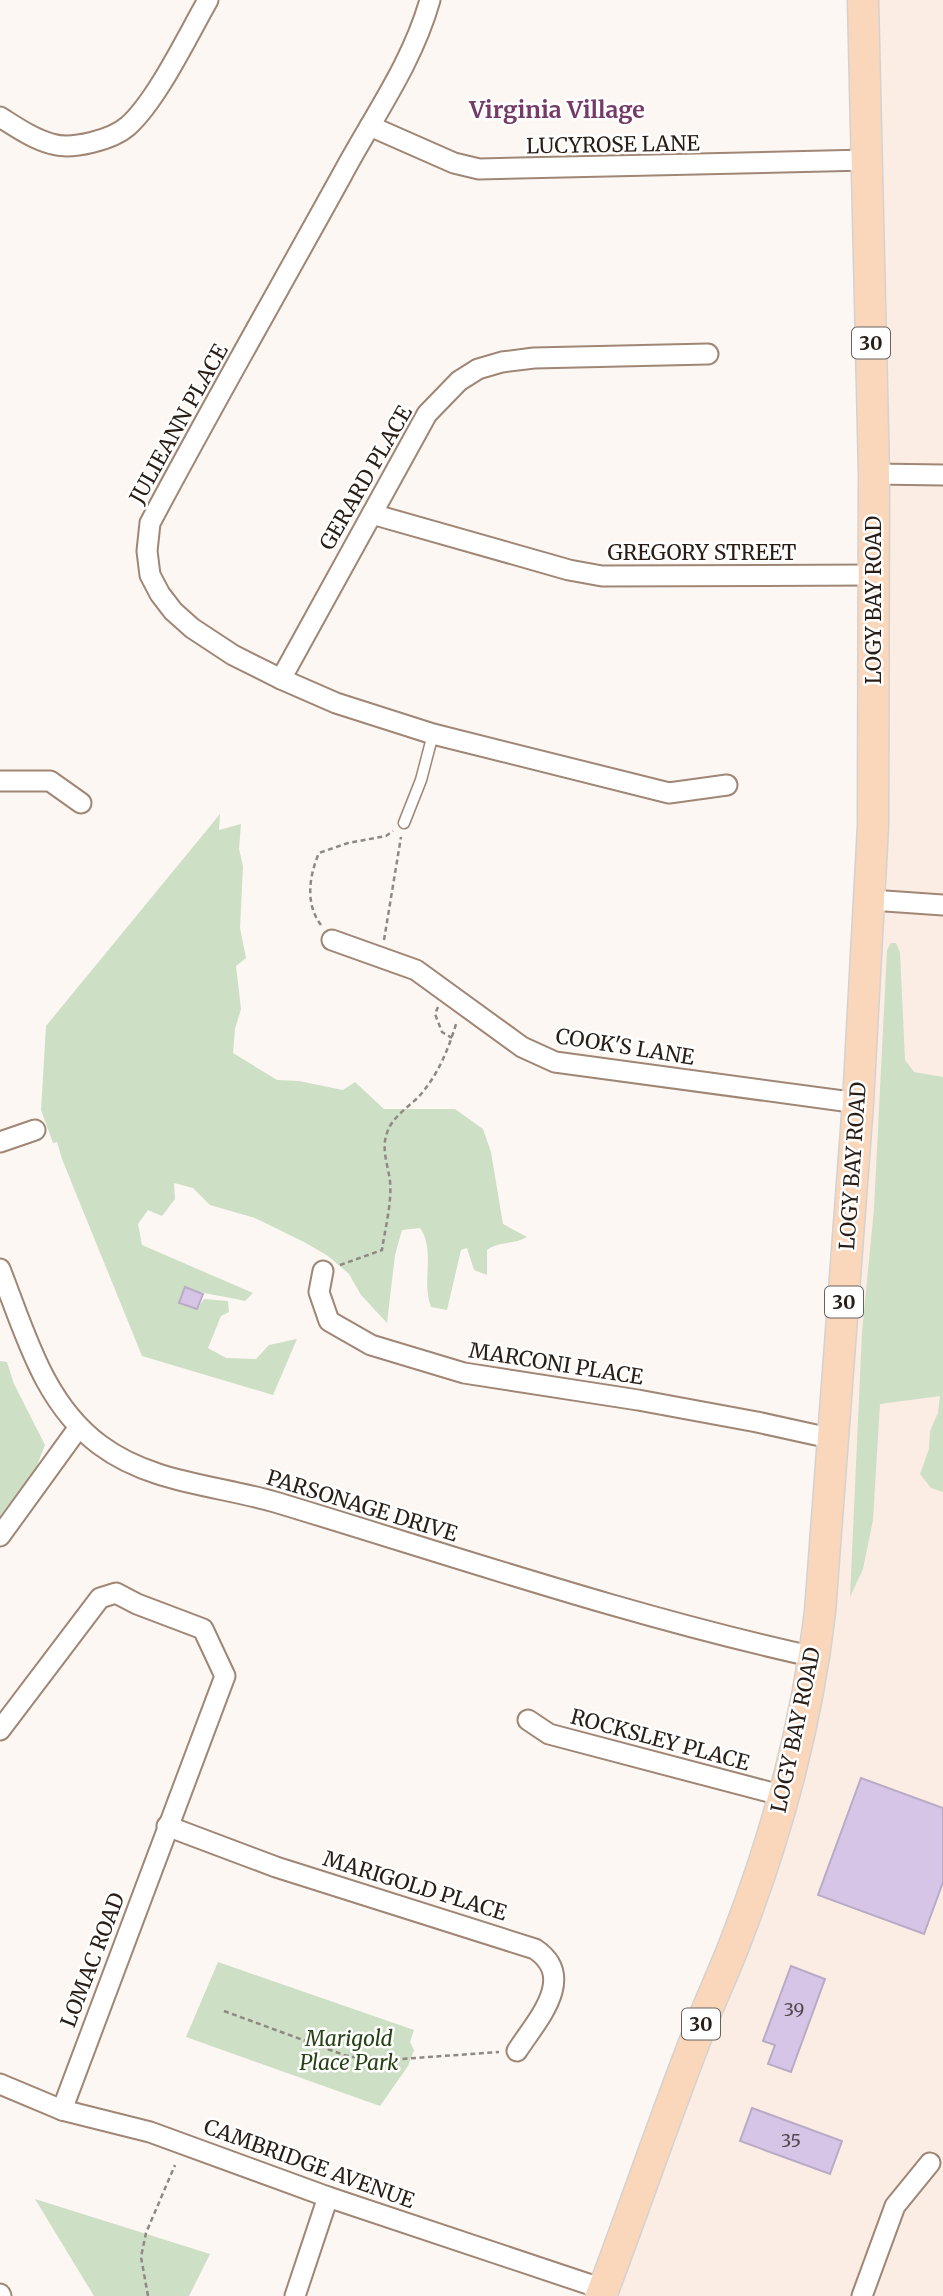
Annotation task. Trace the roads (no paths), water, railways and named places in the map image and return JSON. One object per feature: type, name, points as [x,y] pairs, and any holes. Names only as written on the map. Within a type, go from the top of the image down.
[{"type":"main road","name":"LOGY BAY ROAD","points":[[602,2293],[698,2031],[739,1934],[784,1796],[815,1657],[834,1439],[871,900],[875,684],[874,474],[863,0]]},
{"type":"street","points":[[0,117],[29,135],[54,145],[76,145],[101,140],[127,127],[148,102],[208,0]]},
{"type":"street","name":"JULIEANN PLACE","points":[[430,0],[414,46],[150,523],[146,551],[150,575],[173,611],[192,628],[233,656],[336,703],[433,734],[669,793],[727,785]]},
{"type":"street","name":"LUCYROSE LANE","points":[[370,126],[454,163],[479,169],[867,160]]},
{"type":"street","name":"GERARD PLACE","points":[[281,679],[427,414],[458,381],[478,369],[502,362],[534,358],[708,354]]},
{"type":"street","points":[[874,474],[943,475]]},
{"type":"street","name":"GREGORY STREET","points":[[372,514],[569,570],[601,576],[873,575]]},
{"type":"street","points":[[0,781],[50,781],[82,803]]},
{"type":"street","points":[[871,900],[943,905]]},
{"type":"street","name":"COOK'S LANE","points":[[332,940],[416,970],[523,1047],[555,1062],[858,1103]]},
{"type":"street","points":[[0,1142],[35,1130]]},
{"type":"street","name":"PARSONAGE DRIVE","points":[[0,1269],[42,1376],[62,1407],[79,1427],[129,1464],[170,1478],[273,1502],[648,1615],[815,1657]]},
{"type":"street","name":"MARCONI PLACE","points":[[323,1271],[319,1292],[329,1321],[371,1345],[464,1373],[638,1400],[834,1439]]},
{"type":"street","points":[[0,1536],[79,1427]]},
{"type":"street","name":"LOMAC ROAD","points":[[0,1730],[100,1598],[116,1593],[137,1604],[203,1629],[225,1676],[62,2110]]},
{"type":"street","name":"ROCKSLEY PLACE","points":[[528,1720],[549,1734],[784,1796]]},
{"type":"street","name":"MARIGOLD PLACE","points":[[167,1826],[276,1867],[535,1949],[543,1954],[554,1970],[554,1990],[517,2051]]},
{"type":"street","name":"CAMBRIDGE AVENUE","points":[[0,2084],[62,2110],[150,2132],[602,2293]]},
{"type":"street","points":[[862,2296],[895,2206],[930,2163]]},
{"type":"street","points":[[295,2296],[328,2197]]},
{"type":"lane","points":[[404,823],[421,780],[433,734]]},
{"type":"district","name":"Virginia Village","points":[[557,110]]},
{"type":"park label","name":"Marigold Place Park","points":[[349,2051]]}]
